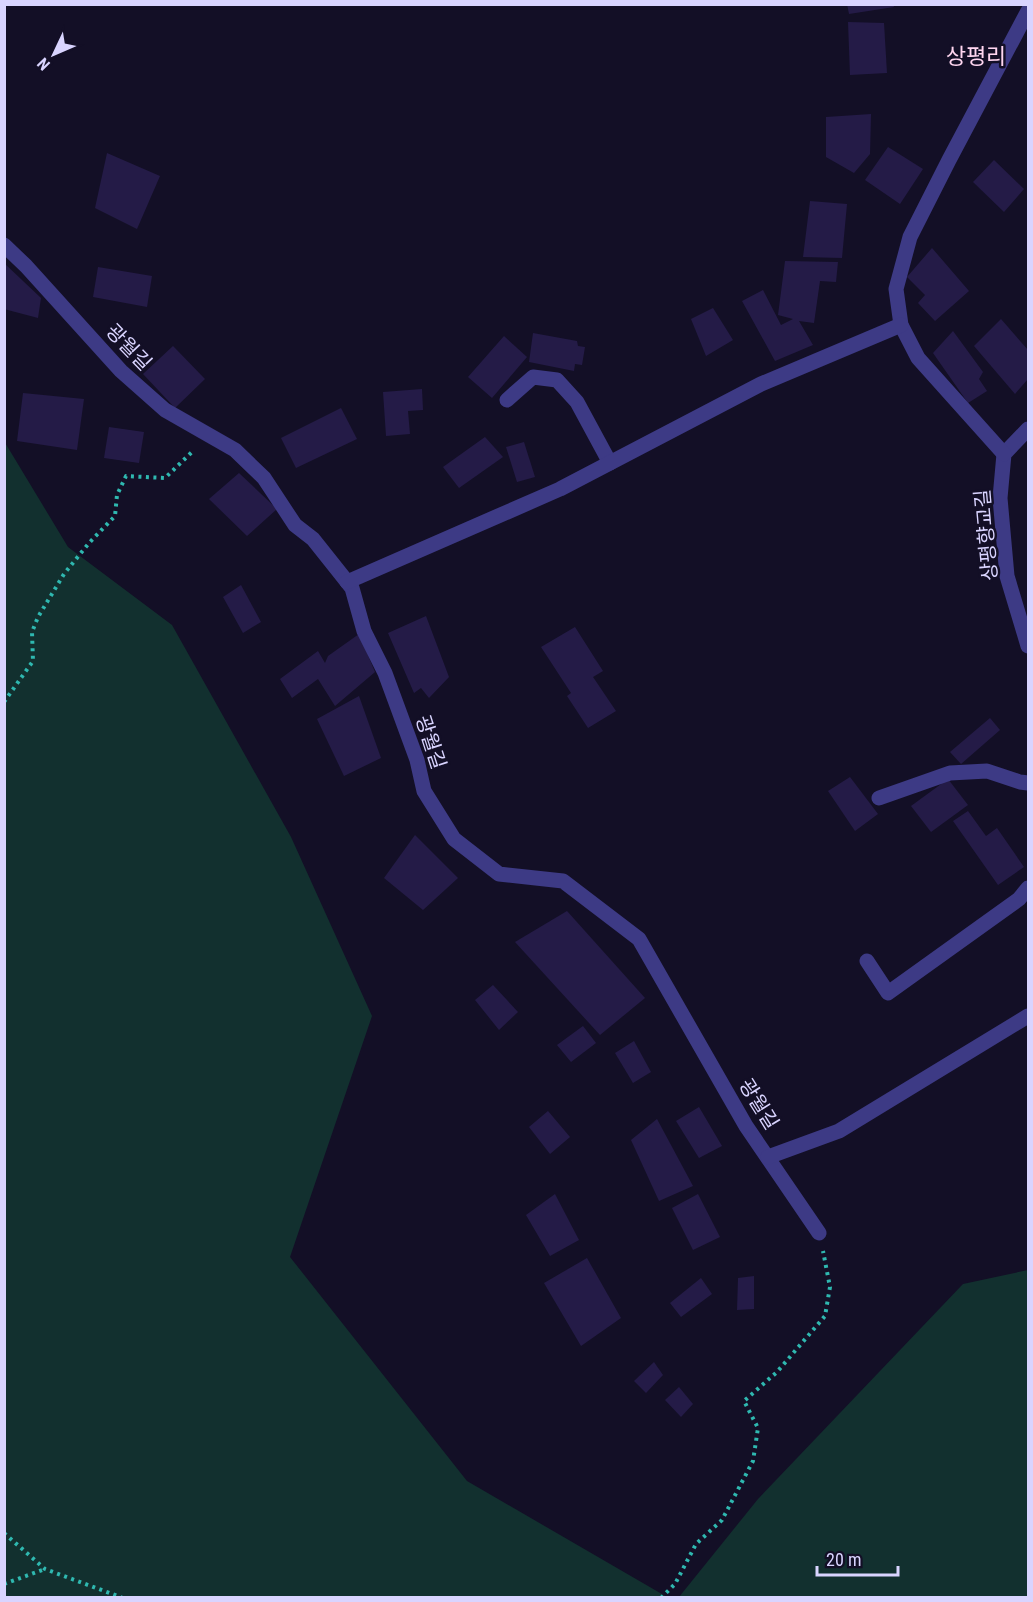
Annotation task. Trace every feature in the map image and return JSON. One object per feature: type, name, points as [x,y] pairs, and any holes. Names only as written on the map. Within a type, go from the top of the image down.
[{"type":"street","points":[[1029,12],[910,237],[896,289],[902,325],[918,358],[1004,454],[1029,429]]},
{"type":"street","name":"광월길","points":[[4,245],[26,266],[121,371],[165,410],[236,450],[264,478],[295,525],[313,539],[352,588],[364,631],[385,673],[417,760],[424,790],[454,839],[499,874],[563,881],[639,939],[746,1126],[819,1233]]},
{"type":"street","points":[[347,582],[560,489],[761,384],[902,325]]},
{"type":"street","points":[[507,400],[533,377],[557,380],[577,402],[610,463]]},
{"type":"street","name":"상평향교길","points":[[1004,454],[1000,498],[1007,576],[1029,646]]},
{"type":"street","points":[[879,798],[950,773],[987,771],[1029,783]]},
{"type":"street","points":[[867,961],[888,993],[1018,899],[1029,888]]},
{"type":"street","points":[[768,1157],[839,1131],[1029,1016]]},
{"type":"path","points":[[4,702],[33,661],[32,632],[38,616],[64,574],[115,516],[117,495],[126,476],[165,477],[194,450],[208,433]]},
{"type":"path","points":[[661,1598],[675,1584],[696,1544],[722,1520],[753,1461],[758,1428],[744,1401],[777,1372],[825,1317],[830,1287],[819,1233]]},
{"type":"path","points":[[4,1533],[45,1569],[123,1598]]},
{"type":"path","points":[[4,1584],[45,1569]]},
{"type":"green space","points":[[4,441],[68,547],[172,625],[291,837],[372,1016],[290,1257],[467,1481],[667,1597],[5,1597]]},
{"type":"green space","points":[[1028,1270],[1028,1597],[679,1597],[758,1499],[963,1284]]},
{"type":"building","points":[[847,4],[893,4],[894,7],[849,14]]},
{"type":"building","points":[[848,22],[884,23],[887,73],[850,75]]},
{"type":"building","points":[[871,114],[870,154],[854,173],[826,157],[826,117]]},
{"type":"building","points":[[888,147],[923,169],[900,204],[865,180]]},
{"type":"building","points":[[107,153],[160,176],[137,229],[95,208]]},
{"type":"building","points":[[994,160],[1024,189],[1004,212],[973,182]]},
{"type":"building","points":[[810,201],[847,204],[842,258],[803,257]]},
{"type":"building","points":[[932,248],[969,291],[935,321],[918,303],[925,295],[907,277]]},
{"type":"building","points":[[785,261],[838,262],[836,282],[820,281],[814,323],[799,321],[813,345],[775,361],[742,301],[763,290],[781,325],[793,319],[778,315]]},
{"type":"building","points":[[4,263],[41,298],[38,318],[4,309]]},
{"type":"building","points":[[98,267],[152,276],[147,307],[93,297]]},
{"type":"building","points":[[713,308],[733,340],[706,356],[691,319]]},
{"type":"building","points":[[1001,319],[1028,350],[1028,379],[1015,394],[974,346]]},
{"type":"building","points":[[953,331],[983,372],[979,379],[987,391],[968,403],[933,353]]},
{"type":"building","points":[[533,333],[577,341],[578,346],[585,347],[582,365],[575,364],[574,371],[529,362]]},
{"type":"building","points":[[504,336],[527,357],[492,398],[468,377]]},
{"type":"building","points":[[173,346],[205,379],[175,408],[143,374]]},
{"type":"building","points":[[422,389],[423,410],[408,411],[410,434],[386,436],[383,392]]},
{"type":"building","points":[[23,393],[84,399],[77,450],[17,441]]},
{"type":"building","points":[[341,408],[357,439],[296,468],[281,438]]},
{"type":"building","points":[[109,427],[144,432],[139,463],[104,458]]},
{"type":"building","points":[[485,437],[503,457],[459,488],[443,467]]},
{"type":"building","points":[[524,442],[535,477],[517,482],[506,447]]},
{"type":"building","points":[[239,473],[277,509],[247,536],[209,499]]},
{"type":"building","points":[[241,585],[261,622],[243,633],[223,597]]},
{"type":"building","points":[[426,616],[449,677],[429,698],[421,688],[414,693],[388,633]]},
{"type":"building","points":[[575,627],[603,671],[593,677],[616,711],[588,728],[567,696],[571,693],[541,647]]},
{"type":"building","points":[[359,634],[375,672],[335,706],[318,679],[292,698],[280,679],[318,651],[325,663],[328,656]]},
{"type":"building","points":[[359,696],[381,758],[344,776],[317,719]]},
{"type":"building","points":[[990,718],[1000,730],[961,764],[950,752]]},
{"type":"building","points":[[850,777],[878,814],[855,831],[828,791]]},
{"type":"building","points":[[948,779],[968,805],[931,832],[911,806]]},
{"type":"building","points":[[968,811],[986,836],[997,828],[1024,867],[998,885],[953,821]]},
{"type":"building","points":[[415,835],[458,878],[423,910],[384,878]]},
{"type":"building","points":[[567,911],[645,998],[600,1035],[515,942]]},
{"type":"building","points":[[493,985],[518,1012],[499,1030],[475,1000]]},
{"type":"building","points":[[583,1026],[596,1043],[571,1062],[557,1045]]},
{"type":"building","points":[[634,1041],[651,1072],[633,1083],[615,1053]]},
{"type":"building","points":[[699,1107],[722,1146],[699,1158],[676,1121]]},
{"type":"building","points":[[548,1111],[570,1137],[550,1154],[529,1127]]},
{"type":"building","points":[[657,1119],[693,1186],[659,1201],[631,1140]]},
{"type":"building","points":[[555,1194],[579,1240],[550,1256],[526,1215]]},
{"type":"building","points":[[698,1194],[720,1237],[693,1250],[672,1208]]},
{"type":"building","points":[[587,1258],[621,1318],[581,1346],[544,1283]]},
{"type":"building","points":[[754,1276],[754,1309],[737,1310],[738,1278]]},
{"type":"building","points":[[701,1278],[712,1294],[681,1317],[670,1303]]},
{"type":"building","points":[[654,1362],[663,1375],[646,1393],[634,1381]]},
{"type":"building","points":[[679,1387],[693,1404],[681,1417],[665,1400]]},
{"type":"district","name":"상평리","points":[[976,56]]}]
